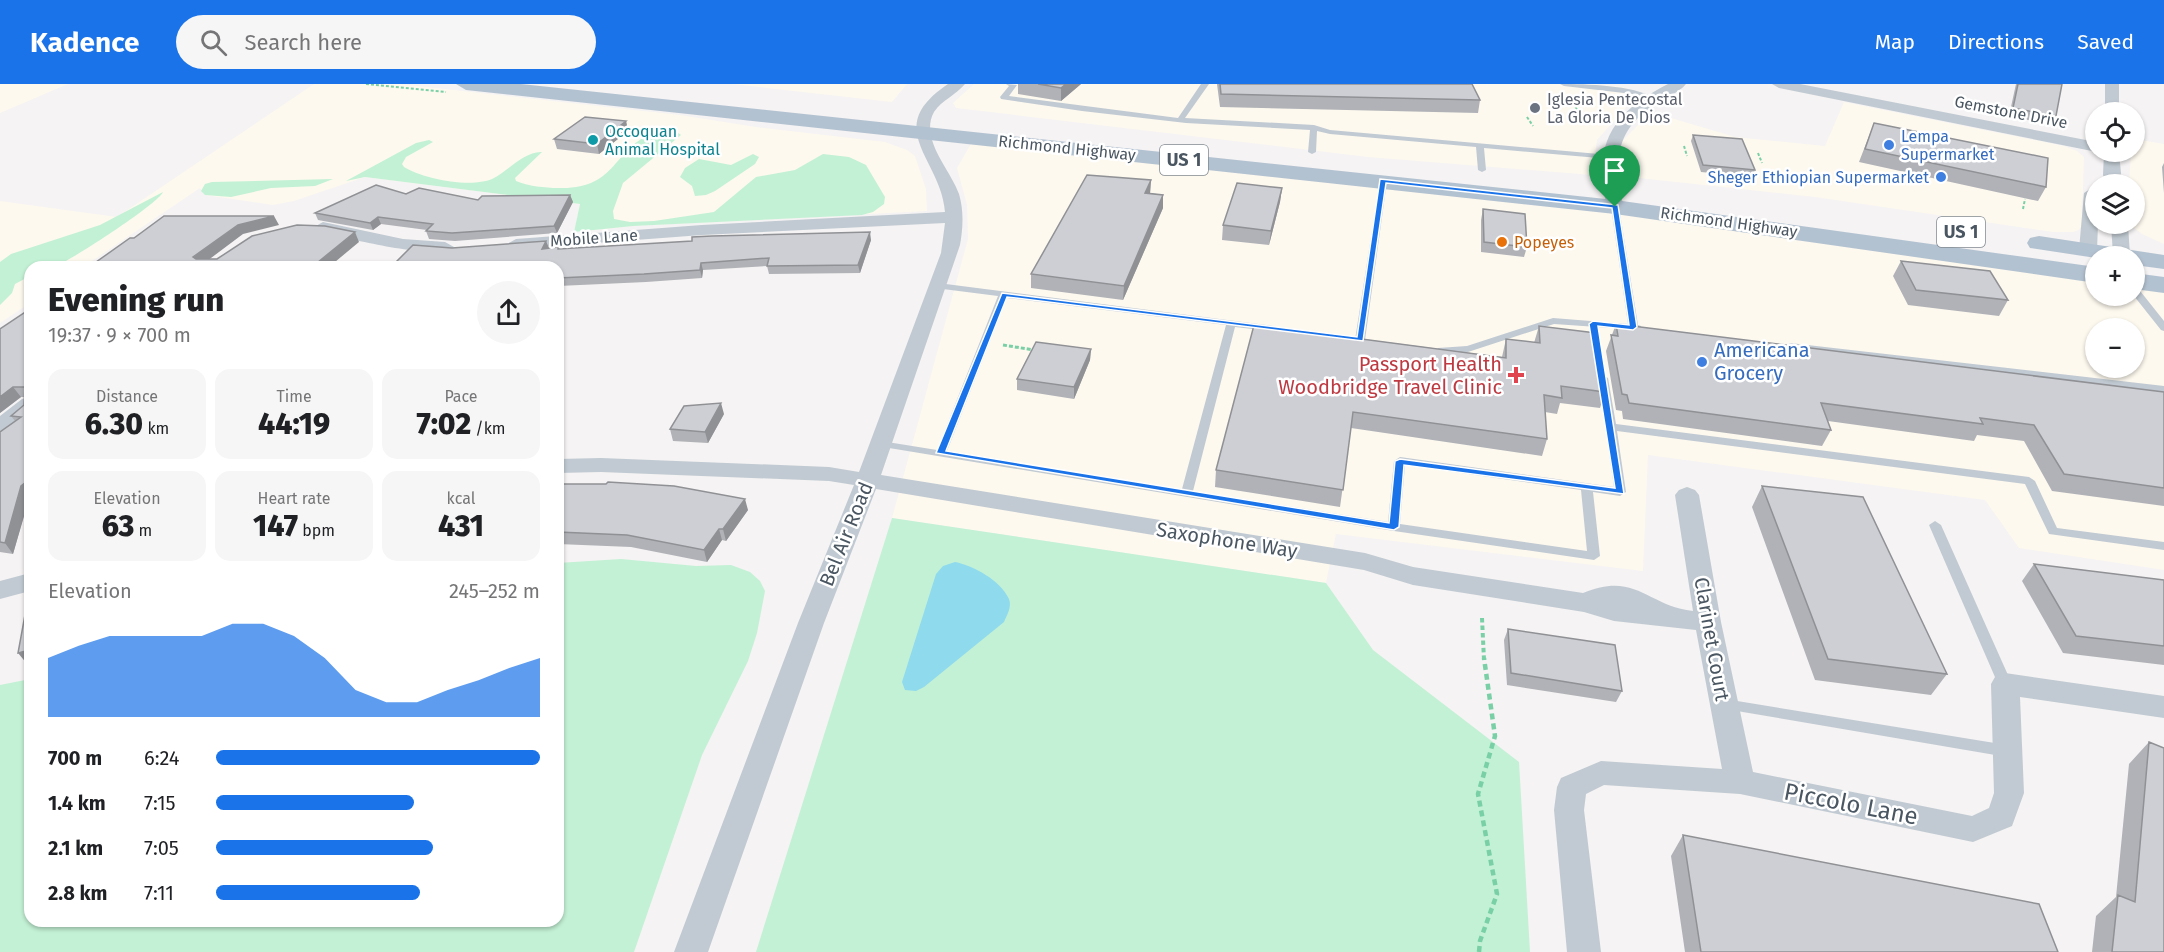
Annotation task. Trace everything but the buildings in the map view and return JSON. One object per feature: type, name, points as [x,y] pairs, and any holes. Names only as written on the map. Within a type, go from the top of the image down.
[{"type":"main road","name":"Richmond Highway","points":[[466,84],[925,118],[1383,181],[1614,196],[2085,273]]},
{"type":"main road","points":[[643,84],[784,99]]},
{"type":"main road","name":"Richmond Highway","points":[[1085,129],[1244,145]]},
{"type":"main road","points":[[1289,150],[1335,155]]},
{"type":"main road","points":[[1459,168],[1506,173]]},
{"type":"main road","name":"Richmond Highway","points":[[1589,183],[1614,196],[1672,193]]},
{"type":"main road","points":[[2018,240],[2085,254]]},
{"type":"main road","points":[[1979,257],[2085,255]]},
{"type":"main road","points":[[2145,258],[2164,261]]},
{"type":"main road","points":[[2145,288],[2164,285]]},
{"type":"street","points":[[925,118],[936,100],[958,84]]},
{"type":"street","points":[[1614,196],[1610,157],[1614,141],[1638,109],[1651,98],[1678,84]]},
{"type":"street","name":"Gemstone Drive","points":[[1779,84],[2085,145]]},
{"type":"street","points":[[2112,84],[2112,102]]},
{"type":"street","name":"Bel Air Road","points":[[691,952],[811,622],[867,482],[950,253],[954,217],[951,195],[925,118]]},
{"type":"street","name":"Mobile Lane","points":[[499,245],[702,230],[954,217]]},
{"type":"street","points":[[309,227],[330,228],[403,244],[462,247]]},
{"type":"street","points":[[0,427],[24,409]]},
{"type":"street","points":[[564,466],[601,465],[829,474],[867,482]]},
{"type":"street","name":"Saxophone Way","points":[[867,482],[1365,562],[1413,576],[1585,603],[1614,612],[1708,622]]},
{"type":"street","name":"Clarinet Court","points":[[1687,495],[1708,622],[1740,783]]},
{"type":"street","points":[[0,590],[24,584]]},
{"type":"street","points":[[2005,684],[2164,707]]},
{"type":"street","name":"Piccolo Lane","points":[[1584,952],[1569,810],[1572,787],[1600,773],[1740,783],[1973,829],[2001,817],[2009,793],[2005,684]]},
{"type":"lane","points":[[1012,84],[1004,97],[1129,115],[1314,127],[1330,132],[1561,154],[1560,150],[1610,157]]},
{"type":"lane","points":[[1181,119],[1205,84]]},
{"type":"lane","points":[[1564,84],[1624,91],[1651,98]]},
{"type":"lane","points":[[1312,152],[1314,127]]},
{"type":"lane","points":[[1480,147],[1482,170]]},
{"type":"lane","points":[[1349,338],[1366,340],[1383,181]]},
{"type":"lane","points":[[1614,196],[1633,327]]},
{"type":"lane","points":[[938,286],[1282,330]]},
{"type":"lane","points":[[941,453],[1004,294]]},
{"type":"lane","points":[[2145,303],[2164,328]]},
{"type":"lane","points":[[1436,349],[1468,349],[1547,321],[1644,329]]},
{"type":"lane","points":[[1187,493],[1231,323]]},
{"type":"lane","points":[[1593,324],[1597,341]]},
{"type":"lane","points":[[1779,344],[2164,389]]},
{"type":"lane","points":[[1394,527],[1400,461],[1620,492],[1600,363]]},
{"type":"lane","points":[[1611,427],[2029,481],[2053,531],[2164,546]]},
{"type":"lane","points":[[881,444],[1394,527],[1594,556],[1587,487]]},
{"type":"lane","points":[[1935,525],[2005,684]]},
{"type":"lane","points":[[1724,704],[2008,751]]},
{"type":"path","points":[[1573,104],[1581,116]]},
{"type":"path","points":[[1527,117],[1533,126]]},
{"type":"path","points":[[1683,146],[1687,156]]},
{"type":"path","points":[[1758,153],[1762,163]]},
{"type":"path","points":[[2023,209],[2025,199]]},
{"type":"path","points":[[985,342],[1034,350]]},
{"type":"path","points":[[1479,952],[1480,941],[1497,894],[1478,801],[1479,788],[1495,736],[1484,668],[1482,618]]},
{"type":"shaded area","points":[[0,84],[68,84],[0,113]]},
{"type":"shaded area","points":[[314,84],[400,84],[680,115],[756,127],[885,142],[907,150],[915,156],[926,189],[927,211],[633,226],[574,232],[580,204],[365,177],[294,201],[273,205],[205,195],[200,188],[92,261],[24,261],[24,307],[0,323],[0,201],[117,217]]},
{"type":"shaded area","points":[[732,84],[907,84],[892,102]]},
{"type":"shaded area","points":[[974,84],[1591,84],[1623,87],[1639,93],[1597,140],[1592,175],[1368,157],[956,108],[953,103]]},
{"type":"shaded area","points":[[1844,102],[2064,146],[2077,151],[2084,157],[2082,225],[2079,230],[2073,232],[2053,232],[1815,197],[1639,178],[1624,170],[1619,154],[1621,142],[1651,112],[1735,137],[1825,146]]},
{"type":"shaded area","points":[[2145,141],[2164,144],[2164,244],[2142,234],[2145,234],[2145,174],[2130,174],[2130,162],[2145,162]]},
{"type":"shaded area","points":[[972,142],[1669,216],[2085,275],[2085,306],[2145,306],[2145,285],[2164,288],[2164,570],[2019,548],[1985,500],[1648,455],[1643,571],[1336,534],[1326,583],[892,518],[968,239],[967,205],[957,168]]},
{"type":"green space","points":[[655,132],[677,132],[681,135],[623,183],[613,211],[614,219],[630,222],[654,221],[714,212],[756,177],[795,170],[823,154],[849,157],[866,165],[885,197],[884,204],[873,212],[862,215],[633,226],[574,232],[580,204],[365,177],[346,181],[416,143],[429,140],[433,142],[406,157],[402,164],[404,167],[435,179],[474,183],[494,178],[523,158],[542,152],[515,178],[516,181],[542,187],[578,187],[604,175],[630,148]]},
{"type":"green space","points":[[753,154],[759,157],[755,164],[706,195],[695,196],[692,186],[680,177],[685,168],[699,159],[731,165]]},
{"type":"green space","points":[[333,179],[315,186],[271,188],[231,197],[205,195],[201,191],[205,184],[212,182]]},
{"type":"green space","points":[[163,192],[130,220],[66,261],[24,261],[24,279],[15,284],[12,293],[0,305],[0,262],[11,254],[100,225]]},
{"type":"green space","points":[[892,518],[1326,583],[1373,650],[1519,762],[1530,952],[756,952]]},
{"type":"green space","points":[[621,559],[696,566],[731,565],[750,572],[760,581],[765,591],[757,633],[748,661],[702,755],[634,952],[0,952],[0,685],[24,680],[24,927],[564,927],[564,563]]},
{"type":"water","points":[[955,562],[978,570],[993,580],[1009,599],[1008,614],[1004,622],[924,687],[916,691],[905,690],[902,682],[936,574],[943,566]]},
{"type":"place","name":"Iglesia Pentecostal La Gloria De Dios","points":[[1535,108]]},
{"type":"place","name":"Occoquan Animal Hospital","points":[[593,140]]},
{"type":"place","name":"Lempa Supermarket","points":[[1889,145]]},
{"type":"place","name":"Sheger Ethiopian Supermarket","points":[[1941,177]]},
{"type":"place","name":"Popeyes","points":[[1502,242]]},
{"type":"place","name":"Americana Grocery","points":[[1702,362]]},
{"type":"place","name":"Passport Health Woodbridge Travel Clinic","points":[[1516,375]]},
{"type":"route","points":[[1383,181],[1615,207],[1633,327],[1593,324],[1620,492],[1400,461],[1394,527],[941,453],[1004,294],[1360,340],[1383,181]]}]
